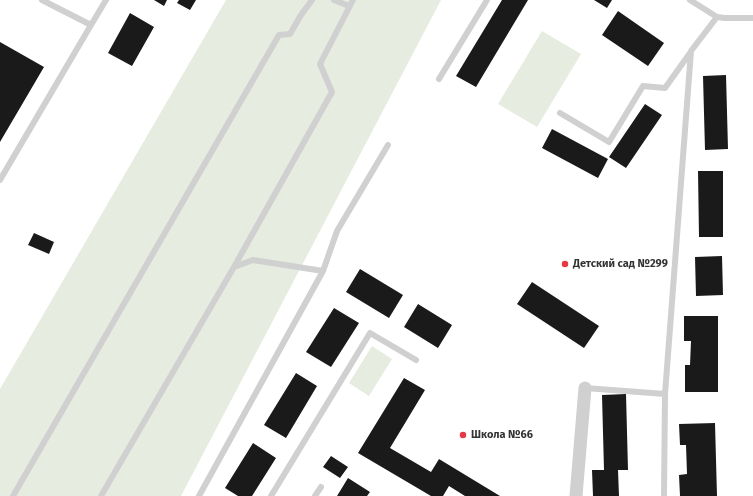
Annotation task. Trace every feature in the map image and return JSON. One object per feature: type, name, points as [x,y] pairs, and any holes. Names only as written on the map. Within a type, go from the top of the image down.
[{"type":"street","points":[[576,496],[585,388]]},
{"type":"lane","points":[[42,0],[91,25]]},
{"type":"lane","points":[[0,180],[106,0]]},
{"type":"lane","points":[[13,496],[279,35],[290,34],[312,0]]},
{"type":"lane","points":[[334,0],[349,6]]},
{"type":"lane","points":[[101,496],[234,267],[332,92],[320,64],[353,0]]},
{"type":"lane","points":[[439,79],[487,0]]},
{"type":"lane","points":[[690,0],[717,17],[753,18]]},
{"type":"lane","points":[[560,113],[609,142],[643,86],[665,88],[717,17]]},
{"type":"lane","points":[[664,496],[665,394],[691,51]]},
{"type":"lane","points":[[199,496],[323,271],[337,231],[388,145]]},
{"type":"lane","points":[[234,267],[253,260],[323,271]]},
{"type":"lane","points":[[271,496],[370,333],[416,360]]},
{"type":"lane","points":[[585,388],[665,394]]},
{"type":"lane","points":[[315,496],[321,487]]},
{"type":"shaded area","points":[[226,0],[441,0],[181,496],[0,496],[0,389]]},
{"type":"shaded area","points":[[542,31],[581,54],[537,127],[498,104]]},
{"type":"shaded area","points":[[372,346],[392,359],[369,396],[349,383]]},
{"type":"building","points":[[154,0],[167,0],[164,6]]},
{"type":"building","points":[[179,0],[196,0],[190,10],[177,3]]},
{"type":"building","points":[[502,0],[528,0],[476,87],[456,76]]},
{"type":"building","points":[[594,0],[612,0],[607,8]]},
{"type":"building","points":[[618,11],[664,43],[648,66],[602,35]]},
{"type":"building","points":[[130,13],[154,27],[132,66],[108,53]]},
{"type":"building","points":[[0,42],[44,67],[0,142]]},
{"type":"building","points":[[726,75],[728,149],[705,150],[703,76]]},
{"type":"building","points":[[645,104],[662,115],[626,168],[609,157]]},
{"type":"building","points":[[552,129],[608,159],[598,178],[542,148]]},
{"type":"building","points":[[698,171],[723,171],[723,237],[699,237]]},
{"type":"building","points":[[34,233],[54,242],[49,254],[28,245]]},
{"type":"building","points":[[722,256],[723,295],[696,296],[695,257]]},
{"type":"building","points":[[360,269],[403,295],[389,318],[346,292]]},
{"type":"building","points":[[532,282],[599,326],[584,348],[517,304]]},
{"type":"building","points":[[418,304],[452,325],[438,348],[404,327]]},
{"type":"building","points":[[334,308],[359,323],[331,367],[306,352]]},
{"type":"building","points":[[684,316],[718,316],[718,392],[685,392],[685,365],[690,365],[691,341],[684,341]]},
{"type":"building","points":[[296,373],[317,386],[286,438],[264,425]]},
{"type":"building","points":[[404,378],[425,390],[390,448],[431,472],[439,459],[500,496],[465,496],[449,486],[443,496],[431,496],[358,453]]},
{"type":"building","points":[[626,394],[628,470],[618,470],[619,496],[593,496],[592,470],[604,470],[602,395]]},
{"type":"building","points":[[715,423],[717,496],[680,496],[679,475],[687,474],[686,445],[680,445],[679,424]]},
{"type":"building","points":[[253,443],[276,458],[252,496],[238,496],[225,488]]},
{"type":"building","points":[[331,456],[348,467],[340,478],[323,467]]},
{"type":"building","points":[[348,478],[370,492],[367,496],[337,496]]},
{"type":"place","name":"Детский сад №299","points":[[565,264]]},
{"type":"place","name":"Школа №66","points":[[463,435]]}]
